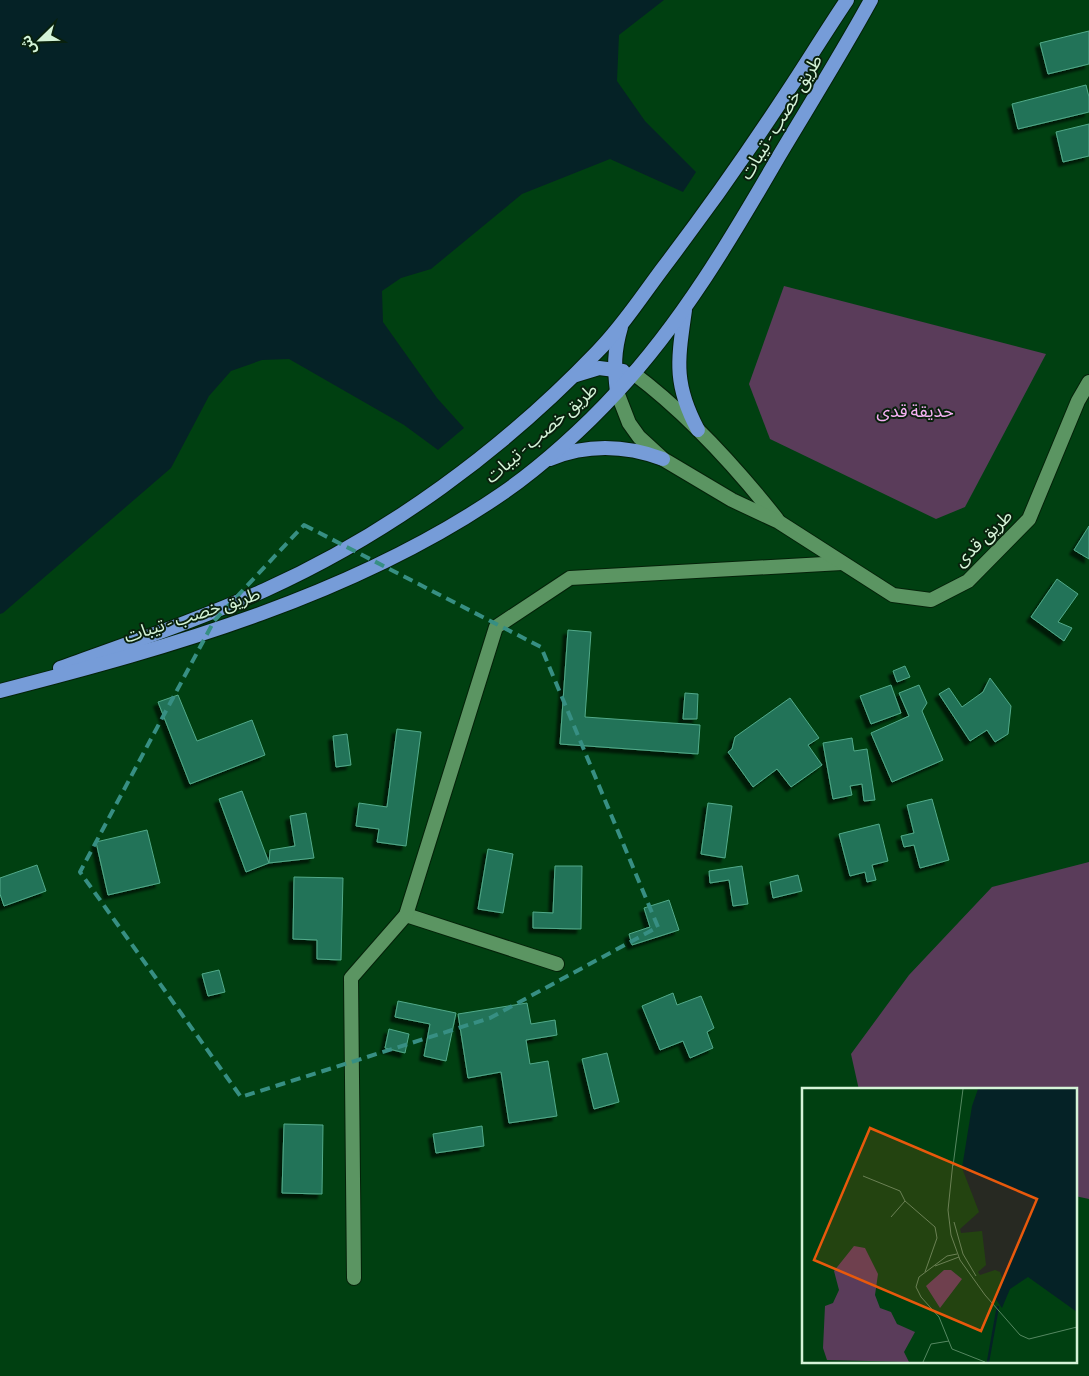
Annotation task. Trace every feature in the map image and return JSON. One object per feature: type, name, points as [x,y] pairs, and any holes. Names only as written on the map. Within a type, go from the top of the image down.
[{"type":"highway","name":"طريق خصب - تيبات","points":[[0,691],[225,607],[306,570],[403,513],[450,481],[502,440],[552,397],[599,351],[623,321],[704,213],[781,102],[847,0]]},
{"type":"highway","name":"طريق خصب - تيبات","points":[[0,691],[84,670],[179,641],[341,582],[399,555],[453,525],[505,492],[542,462],[617,392],[685,308],[759,191],[871,0]]},
{"type":"highway","points":[[685,308],[678,360],[679,375],[681,390],[688,411],[698,430]]},
{"type":"highway","points":[[617,392],[614,368],[616,344],[623,321]]},
{"type":"highway","points":[[571,377],[599,368],[614,368],[633,373]]},
{"type":"highway","points":[[542,462],[562,454],[584,449],[606,448],[627,449],[663,459]]},
{"type":"street","name":"طريق قدى","points":[[633,373],[698,430],[748,484],[778,522]]},
{"type":"street","name":"طريق قدى","points":[[617,392],[622,408],[634,430],[650,449],[663,459],[732,500],[778,522],[893,595],[931,600],[968,580],[1029,519],[1078,401],[1089,382]]},
{"type":"street","points":[[354,1278],[350,978],[406,915],[496,627],[570,578],[842,562]]},
{"type":"street","points":[[406,915],[557,964]]},
{"type":"highlighted area","points":[[304,525],[541,647],[658,927],[490,1018],[241,1097],[80,872],[214,621]]},
{"type":"green space","name":"حديقة قدى","points":[[784,286],[1046,354],[965,507],[936,519],[770,439],[749,384]]},
{"type":"green space","points":[[1089,862],[1089,1199],[1076,1196],[1076,1088],[859,1088],[851,1054],[909,975],[992,887]]},
{"type":"water","points":[[0,0],[664,0],[619,35],[617,81],[645,121],[696,172],[683,192],[610,159],[522,194],[431,269],[401,278],[382,291],[383,322],[437,398],[464,428],[438,450],[404,425],[289,359],[262,360],[231,371],[209,396],[171,468],[0,614]]},
{"type":"building","points":[[1089,31],[1089,64],[1048,74],[1040,43]]},
{"type":"building","points":[[1086,85],[1089,97],[1089,112],[1018,129],[1012,104]]},
{"type":"building","points":[[1089,124],[1089,156],[1063,162],[1056,132]]},
{"type":"building","points":[[1089,526],[1089,559],[1074,550]]},
{"type":"building","points":[[1057,579],[1078,594],[1058,622],[1072,628],[1064,641],[1031,617]]},
{"type":"building","points":[[568,630],[591,632],[585,717],[700,725],[698,754],[560,744]]},
{"type":"building","points":[[905,666],[910,677],[897,682],[893,671]]},
{"type":"building","points":[[990,678],[1011,706],[1008,734],[995,742],[987,730],[970,741],[939,694],[949,688],[962,707],[983,692]]},
{"type":"building","points":[[891,685],[901,713],[871,724],[860,696]]},
{"type":"building","points":[[919,685],[927,703],[922,711],[943,760],[892,782],[871,733],[909,716],[899,693]]},
{"type":"building","points":[[685,693],[698,694],[697,719],[683,719]]},
{"type":"building","points":[[178,695],[197,741],[252,720],[265,755],[190,784],[158,702]]},
{"type":"building","points":[[790,698],[819,738],[808,745],[822,765],[791,787],[777,769],[753,787],[728,752],[732,749],[735,737]]},
{"type":"building","points":[[397,729],[421,732],[406,846],[377,842],[379,829],[356,826],[359,803],[387,807]]},
{"type":"building","points":[[347,734],[351,765],[336,767],[333,736]]},
{"type":"building","points":[[852,738],[854,751],[867,749],[875,800],[864,801],[862,784],[850,786],[852,795],[833,799],[823,743]]},
{"type":"building","points":[[242,791],[269,863],[246,872],[219,799]]},
{"type":"building","points":[[932,799],[949,860],[920,868],[914,845],[904,847],[901,836],[914,833],[907,805]]},
{"type":"building","points":[[708,803],[732,806],[725,858],[701,854]]},
{"type":"building","points":[[306,813],[314,858],[269,863],[270,850],[295,846],[290,816]]},
{"type":"building","points":[[879,824],[888,861],[872,865],[876,880],[867,882],[865,872],[850,876],[839,834]]},
{"type":"building","points":[[147,830],[160,883],[108,895],[96,842]]},
{"type":"building","points":[[488,849],[513,854],[503,913],[478,909]]},
{"type":"building","points":[[37,865],[46,891],[4,906],[0,894],[0,878]]},
{"type":"building","points":[[555,866],[582,866],[581,929],[533,928],[533,912],[553,913]]},
{"type":"building","points":[[742,866],[748,904],[733,906],[729,880],[710,883],[709,871]]},
{"type":"building","points":[[798,875],[802,891],[773,898],[770,882]]},
{"type":"building","points":[[294,877],[343,878],[341,960],[317,959],[317,940],[293,939]]},
{"type":"building","points":[[669,900],[679,930],[632,945],[629,934],[650,927],[644,908]]},
{"type":"building","points":[[219,970],[225,992],[208,996],[202,974]]},
{"type":"building","points":[[673,993],[677,1005],[701,996],[714,1028],[707,1032],[713,1048],[690,1058],[683,1041],[660,1050],[642,1006]]},
{"type":"building","points":[[398,1001],[456,1013],[446,1061],[424,1056],[430,1024],[395,1017]]},
{"type":"building","points":[[527,1003],[531,1024],[555,1020],[557,1035],[526,1040],[530,1064],[548,1061],[557,1116],[509,1123],[501,1072],[468,1078],[458,1014]]},
{"type":"building","points":[[389,1029],[409,1034],[405,1053],[385,1048]]},
{"type":"building","points":[[607,1053],[619,1102],[594,1109],[582,1059]]},
{"type":"building","points":[[284,1124],[323,1125],[322,1194],[282,1193]]},
{"type":"building","points":[[482,1126],[484,1146],[436,1153],[433,1134]]}]
